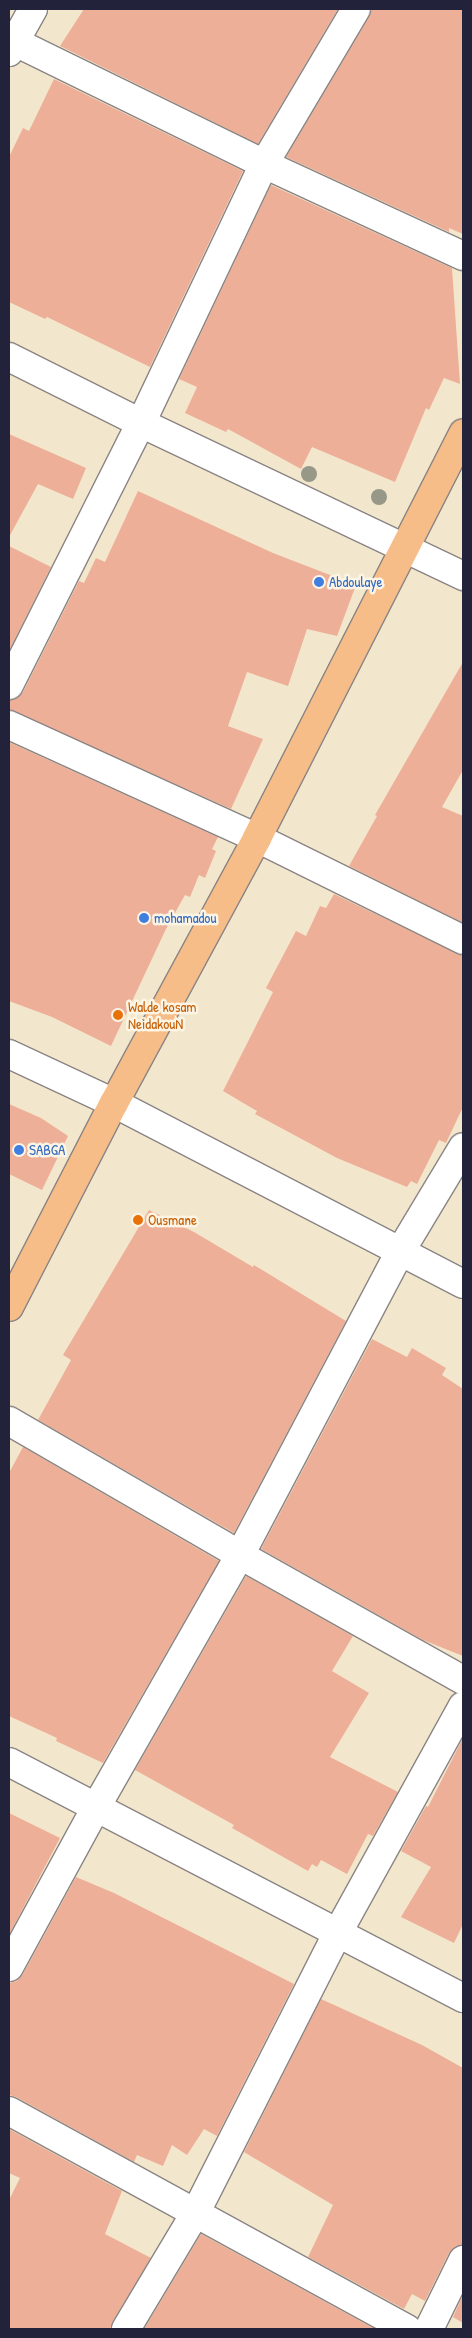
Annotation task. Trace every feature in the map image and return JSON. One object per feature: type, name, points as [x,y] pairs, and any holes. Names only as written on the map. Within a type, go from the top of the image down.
[{"type":"main road","points":[[9,1307],[114,1103],[257,838],[463,433]]},
{"type":"street","points":[[33,9],[11,44],[463,256]]},
{"type":"street","points":[[9,685],[141,423],[264,164],[356,9]]},
{"type":"street","points":[[9,357],[141,423],[405,546],[463,576]]},
{"type":"street","points":[[9,725],[257,838],[463,940]]},
{"type":"street","points":[[9,1054],[114,1103],[463,1284]]},
{"type":"street","points":[[9,1967],[95,1808],[240,1555],[400,1252],[463,1147]]},
{"type":"street","points":[[9,1421],[240,1555],[463,1680]]},
{"type":"street","points":[[126,2329],[196,2212],[337,1934],[463,1706]]},
{"type":"street","points":[[9,1762],[463,1998]]},
{"type":"street","points":[[9,2111],[406,2329]]},
{"type":"street","points":[[429,2329],[463,2260]]},
{"type":"building","points":[[84,9],[338,9],[258,144],[60,46]]},
{"type":"building","points":[[372,9],[463,9],[463,234],[449,228],[449,232],[286,157]]},
{"type":"building","points":[[54,79],[243,171],[150,367],[47,317],[45,319],[9,302],[9,157],[23,128],[29,131]]},
{"type":"building","points":[[271,185],[452,268],[460,384],[444,378],[429,410],[426,408],[395,482],[312,447],[301,469],[228,429],[226,432],[185,413],[197,387],[179,379]]},
{"type":"building","points":[[9,434],[86,468],[73,499],[38,484],[9,537]]},
{"type":"building","points":[[138,491],[273,553],[356,585],[337,636],[307,629],[288,686],[247,672],[228,726],[263,739],[231,809],[9,710],[9,700],[17,698],[23,692],[79,581],[84,583],[96,558],[105,562]]},
{"type":"building","points":[[9,546],[51,567],[9,651]]},
{"type":"building","points":[[463,662],[463,770],[442,807],[463,816],[463,923],[349,866],[377,816],[375,815]]},
{"type":"building","points":[[9,742],[218,837],[212,849],[216,851],[205,878],[199,875],[190,897],[185,895],[166,929],[111,1046],[52,1017],[9,1001]]},
{"type":"building","points":[[334,894],[463,956],[463,1107],[446,1143],[439,1140],[417,1184],[411,1181],[407,1187],[337,1158],[255,1114],[257,1111],[223,1091],[273,992],[266,988],[296,931],[306,936],[320,906],[326,908]]},
{"type":"building","points":[[9,1104],[41,1118],[68,1136],[42,1190],[9,1174]]},
{"type":"building","points":[[149,1210],[194,1232],[253,1267],[254,1265],[346,1321],[234,1533],[38,1420],[71,1360],[63,1355]]},
{"type":"building","points":[[372,1339],[407,1357],[412,1348],[446,1368],[442,1375],[463,1389],[463,1656],[423,1640],[261,1549]]},
{"type":"building","points":[[23,1447],[219,1561],[103,1763],[56,1741],[57,1738],[9,1716],[9,1473]]},
{"type":"building","points":[[246,1576],[353,1636],[332,1671],[369,1693],[330,1757],[398,1792],[373,1836],[368,1834],[347,1874],[321,1860],[317,1867],[312,1864],[308,1871],[232,1828],[234,1825],[135,1770]]},
{"type":"building","points":[[463,1738],[463,1924],[454,1943],[401,1917],[431,1867],[401,1851],[426,1806],[428,1807]]},
{"type":"building","points":[[9,1813],[60,1838],[9,1935]]},
{"type":"building","points":[[76,1877],[114,1893],[294,1984],[217,2136],[204,2129],[187,2155],[172,2145],[163,2166],[137,2155],[134,2162],[16,2097],[9,2095],[9,1983],[17,1981],[23,1974]]},
{"type":"building","points":[[321,1999],[422,2045],[463,2068],[463,2245],[455,2247],[449,2253],[425,2301],[412,2294],[404,2309],[308,2257],[333,2205],[244,2152]]},
{"type":"building","points":[[9,2129],[122,2191],[105,2234],[151,2258],[110,2329],[9,2329],[9,2200],[20,2178],[9,2173]]},
{"type":"building","points":[[201,2234],[375,2329],[144,2329]]},
{"type":"building","points":[[463,2295],[463,2323],[453,2317]]},
{"type":"place","name":"Abdoulaye","points":[[319,582]]},
{"type":"place","name":"mohamadou","points":[[144,918]]},
{"type":"place","name":"Walde kosam NeidakouN","points":[[118,1015]]},
{"type":"place","name":"SABGA","points":[[19,1150]]},
{"type":"place","name":"Ousmane","points":[[138,1220]]}]
